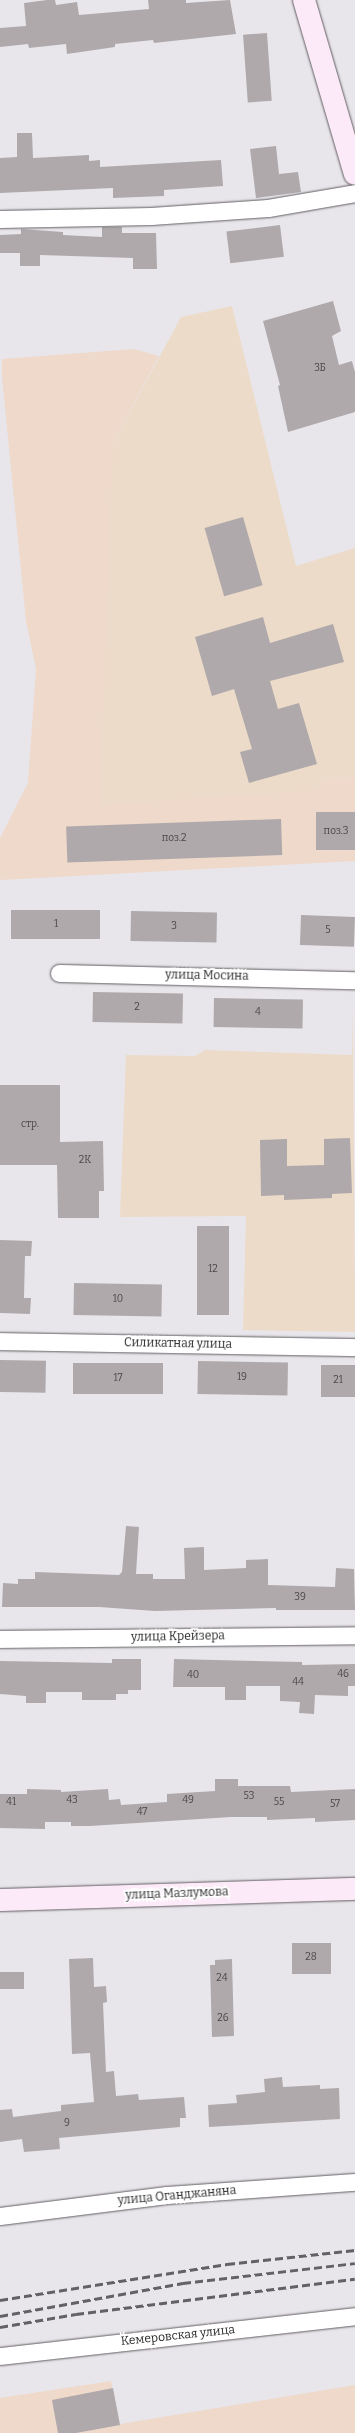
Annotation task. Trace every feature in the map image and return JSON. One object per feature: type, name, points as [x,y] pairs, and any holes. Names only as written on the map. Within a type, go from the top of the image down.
[{"type":"street","points":[[304,0],[355,174]]},
{"type":"street","points":[[0,219],[151,216],[253,209],[355,192]]},
{"type":"street","name":"улица Мосина","points":[[59,973],[355,980]]},
{"type":"street","name":"Силикатная улица","points":[[0,1341],[355,1347]]},
{"type":"street","name":"улица Крейзера","points":[[0,1639],[355,1636]]},
{"type":"street","name":"улица Мазлумова","points":[[0,1900],[355,1889]]},
{"type":"street","name":"улица Оганджаняна","points":[[0,2216],[167,2195],[355,2182]]},
{"type":"street","name":"Кемеровская улица","points":[[0,2356],[355,2316]]},
{"type":"shaded area","points":[[232,306],[296,566],[355,548],[355,776],[321,779],[320,790],[100,805],[113,443],[181,317]]},
{"type":"shaded area","points":[[134,349],[159,356],[113,443],[319,790],[321,779],[355,776],[355,861],[0,880],[0,838],[28,783],[36,669],[26,621],[2,377],[2,359]]},
{"type":"shaded area","points":[[353,1007],[355,1332],[243,1330],[246,1216],[120,1217],[126,1055],[195,1056],[205,1050],[352,1055]]},
{"type":"shaded area","points":[[111,2381],[120,2424],[355,2385],[355,2433],[0,2433],[0,2398]]},
{"type":"building","points":[[55,0],[56,5],[77,2],[79,15],[149,9],[148,0],[186,0],[186,3],[230,0],[236,34],[154,43],[153,40],[115,44],[115,47],[67,54],[66,44],[29,48],[28,44],[0,47],[0,28],[26,26],[24,3]]},
{"type":"building","points":[[267,33],[272,101],[248,103],[243,35]]},
{"type":"building","points":[[17,133],[32,133],[33,158],[89,155],[89,161],[100,160],[100,167],[221,160],[223,186],[164,190],[164,196],[113,198],[113,188],[0,193],[0,158],[17,157]]},
{"type":"building","points":[[276,146],[279,174],[298,172],[301,192],[256,198],[250,149]]},
{"type":"building","points":[[280,225],[284,257],[230,263],[226,232]]},
{"type":"building","points":[[102,227],[122,227],[122,233],[156,233],[157,269],[133,269],[133,258],[40,255],[40,266],[20,266],[20,253],[0,253],[0,235],[21,234],[21,229],[63,232],[63,235],[102,237]]},
{"type":"building","points":[[333,301],[341,331],[332,336],[339,365],[352,361],[355,372],[355,412],[288,432],[278,386],[280,385],[263,321]]},
{"type":"building","points":[[243,517],[263,585],[224,596],[205,528]]},
{"type":"building","points":[[263,617],[270,643],[333,624],[344,662],[270,681],[278,709],[299,703],[317,764],[249,783],[240,752],[252,749],[234,689],[212,696],[195,637]]},
{"type":"building","points":[[316,812],[355,812],[355,850],[316,850]]},
{"type":"building","points":[[281,819],[282,855],[67,862],[66,827]]},
{"type":"building","points":[[11,910],[100,910],[100,939],[11,939]]},
{"type":"building","points":[[131,911],[217,913],[216,942],[130,941]]},
{"type":"building","points":[[301,915],[355,917],[354,947],[300,945]]},
{"type":"building","points":[[93,992],[183,994],[182,1024],[92,1022]]},
{"type":"building","points":[[214,998],[303,1000],[302,1029],[213,1027]]},
{"type":"building","points":[[0,1085],[60,1085],[60,1142],[103,1141],[104,1191],[99,1191],[99,1218],[58,1218],[57,1165],[0,1165]]},
{"type":"building","points":[[350,1138],[352,1193],[332,1194],[332,1198],[284,1200],[284,1195],[261,1196],[260,1140],[287,1139],[287,1166],[324,1165],[324,1139]]},
{"type":"building","points":[[197,1226],[229,1226],[229,1315],[197,1315]]},
{"type":"building","points":[[0,1240],[32,1241],[31,1256],[25,1256],[24,1298],[31,1298],[30,1314],[0,1313]]},
{"type":"building","points":[[74,1283],[162,1285],[161,1317],[73,1315]]},
{"type":"building","points":[[0,1360],[46,1361],[45,1393],[0,1392]]},
{"type":"building","points":[[198,1361],[288,1363],[287,1396],[197,1394]]},
{"type":"building","points":[[73,1363],[163,1363],[163,1394],[73,1394]]},
{"type":"building","points":[[321,1365],[355,1365],[355,1397],[321,1397]]},
{"type":"building","points":[[126,1526],[139,1527],[136,1574],[153,1574],[153,1579],[185,1579],[184,1548],[204,1547],[204,1570],[246,1568],[246,1560],[268,1559],[268,1585],[335,1587],[336,1568],[354,1569],[355,1610],[276,1610],[276,1608],[155,1611],[99,1607],[2,1607],[3,1583],[18,1584],[18,1579],[35,1579],[35,1572],[119,1575],[122,1572]]},
{"type":"building","points":[[112,1659],[141,1659],[141,1690],[128,1690],[128,1694],[116,1694],[116,1700],[82,1700],[82,1692],[46,1692],[46,1703],[26,1703],[26,1696],[0,1694],[0,1661],[112,1663]]},
{"type":"building","points":[[174,1659],[302,1662],[302,1665],[355,1664],[355,1686],[348,1686],[348,1696],[315,1695],[314,1714],[299,1713],[300,1702],[280,1701],[280,1686],[246,1686],[246,1700],[225,1700],[225,1687],[173,1687]]},
{"type":"building","points":[[215,1779],[238,1779],[238,1786],[290,1786],[291,1792],[355,1789],[355,1820],[315,1822],[315,1818],[267,1820],[267,1817],[231,1817],[90,1826],[71,1826],[71,1822],[45,1822],[45,1829],[0,1828],[0,1794],[27,1794],[27,1789],[61,1790],[61,1792],[108,1789],[109,1800],[120,1799],[121,1805],[167,1802],[167,1794],[215,1791]]},
{"type":"building","points":[[292,1943],[331,1943],[331,1974],[292,1974]]},
{"type":"building","points":[[93,1958],[94,1987],[106,1986],[107,2002],[103,2003],[106,2072],[114,2071],[116,2096],[138,2094],[139,2100],[184,2097],[186,2118],[180,2118],[180,2127],[59,2138],[60,2149],[24,2152],[22,2139],[0,2142],[0,2110],[12,2109],[13,2117],[61,2111],[61,2105],[94,2102],[90,2053],[72,2054],[69,1959]]},
{"type":"building","points":[[232,1959],[234,2036],[212,2037],[210,1965],[215,1965],[215,1960]]},
{"type":"building","points":[[0,1972],[24,1972],[24,1989],[0,1989]]},
{"type":"building","points":[[282,2077],[283,2087],[320,2085],[320,2089],[339,2088],[340,2119],[209,2127],[208,2105],[237,2103],[236,2095],[265,2092],[264,2079]]},
{"type":"building","points":[[113,2388],[120,2425],[76,2433],[58,2433],[52,2400]]},
{"type":"railway","points":[[0,2300],[227,2264],[355,2250]]},
{"type":"railway","points":[[0,2316],[183,2283],[355,2263]]},
{"type":"railway","points":[[0,2327],[76,2314],[355,2279]]}]
